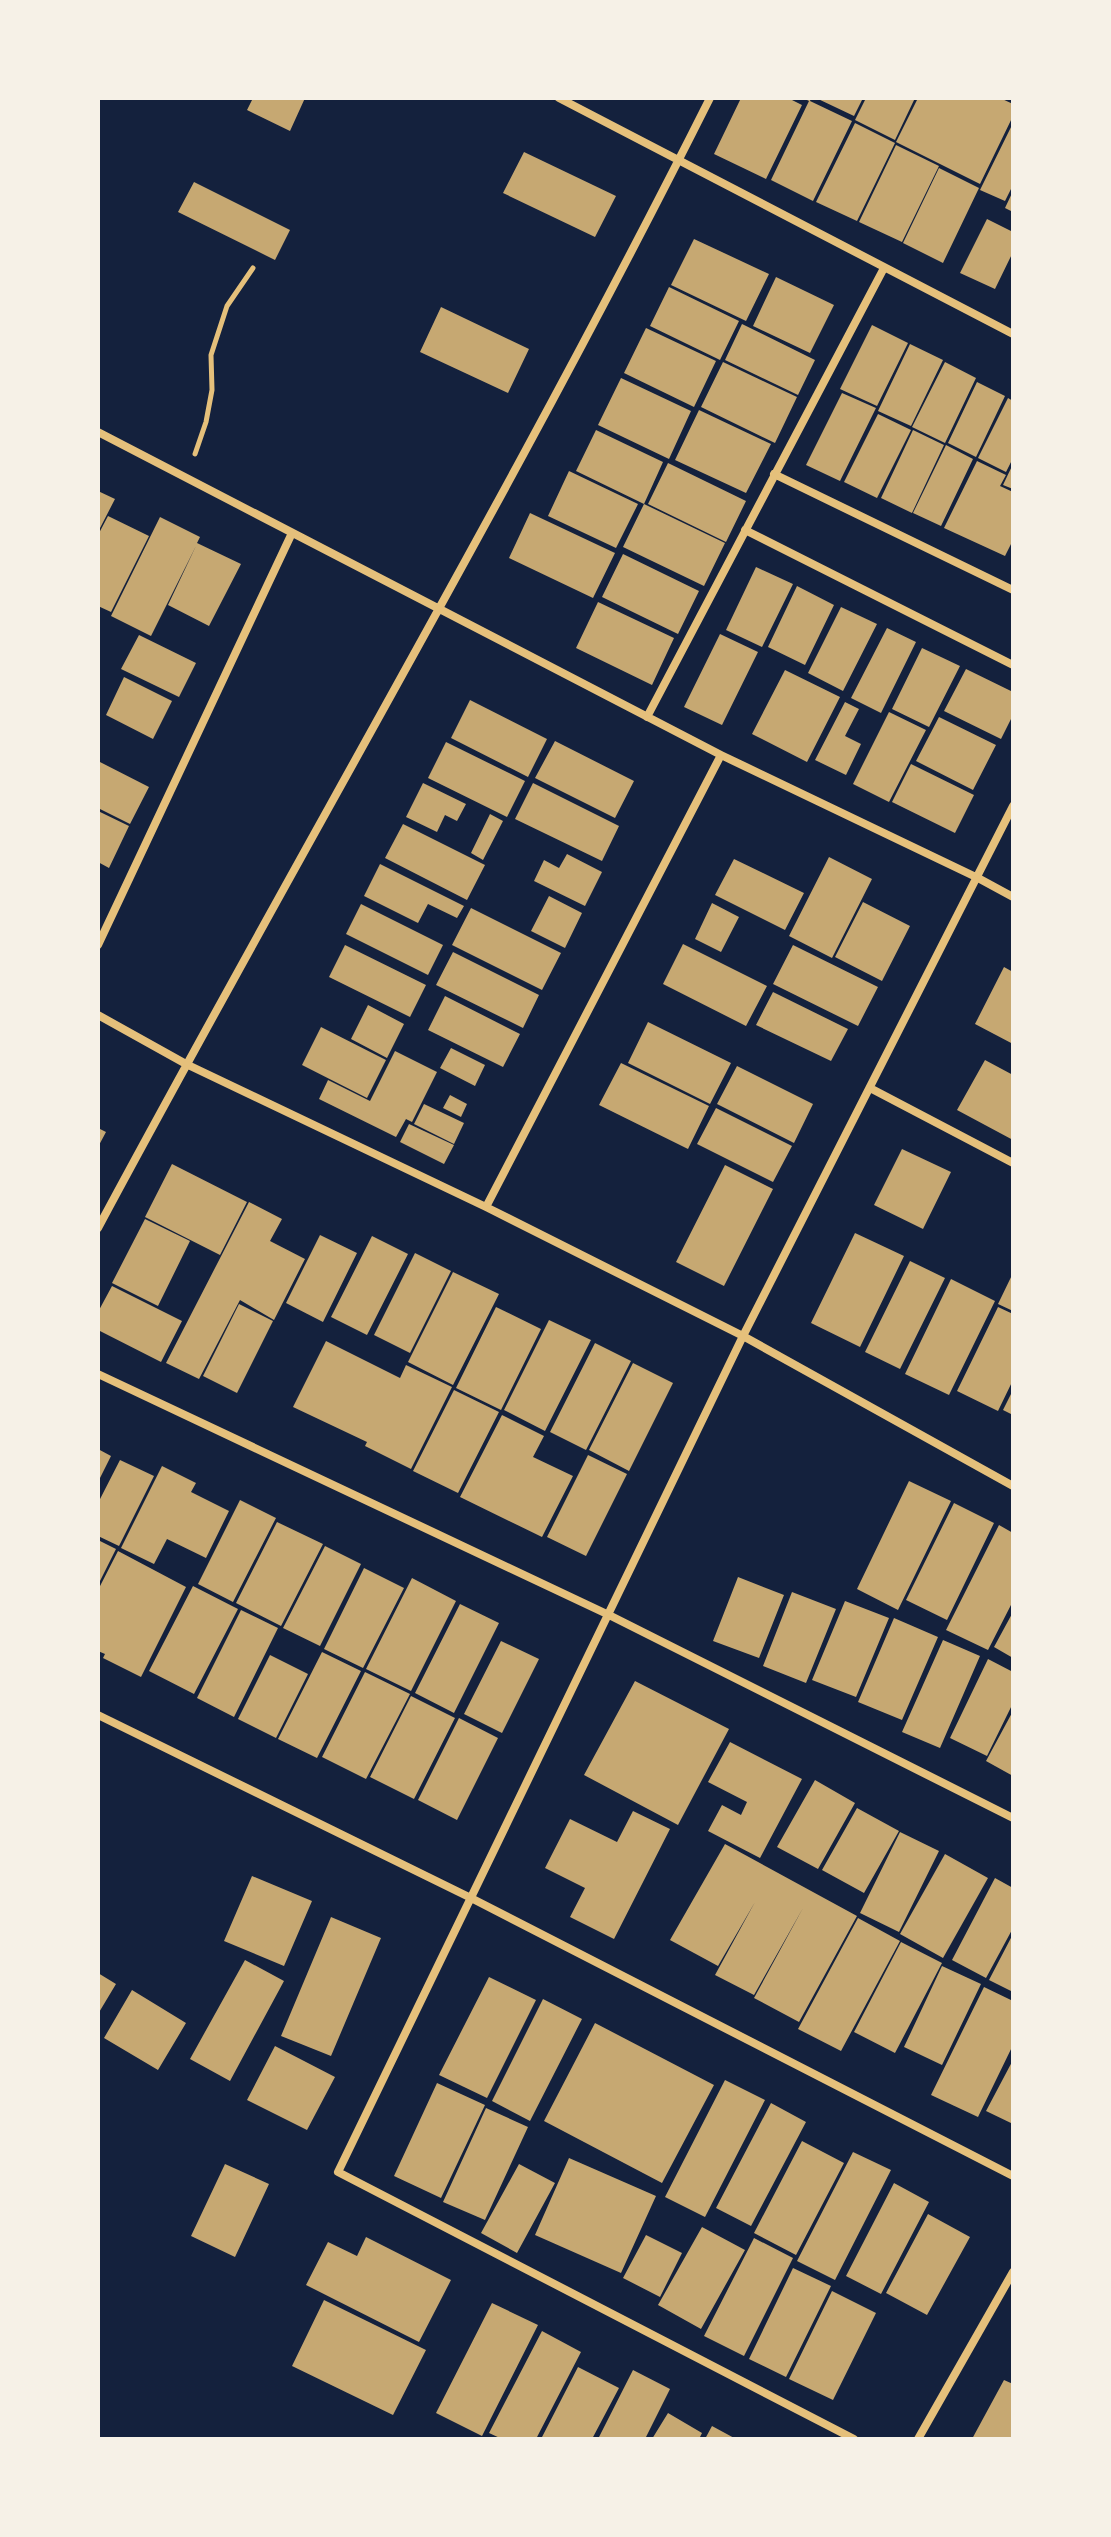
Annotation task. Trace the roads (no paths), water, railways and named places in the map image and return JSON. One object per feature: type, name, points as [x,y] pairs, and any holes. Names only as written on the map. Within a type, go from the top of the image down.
[{"type":"street","points":[[559,98],[884,268],[1012,331]]},
{"type":"street","points":[[98,1228],[439,609],[710,98]]},
{"type":"street","points":[[647,717],[884,268]]},
{"type":"street","points":[[98,432],[721,755],[1013,897]]},
{"type":"street","points":[[774,474],[1013,590]]},
{"type":"street","points":[[745,530],[1013,665]]},
{"type":"street","points":[[98,945],[292,533]]},
{"type":"street","points":[[486,1207],[721,755]]},
{"type":"street","points":[[854,2439],[338,2172],[743,1336],[1013,806]]},
{"type":"street","points":[[98,1015],[186,1064],[486,1207],[743,1336],[1013,1486]]},
{"type":"street","points":[[870,1088],[1013,1163]]},
{"type":"street","points":[[98,1374],[609,1615],[1013,1818]]},
{"type":"street","points":[[98,1715],[471,1898],[1013,2176]]},
{"type":"street","points":[[918,2439],[1013,2272]]}]
